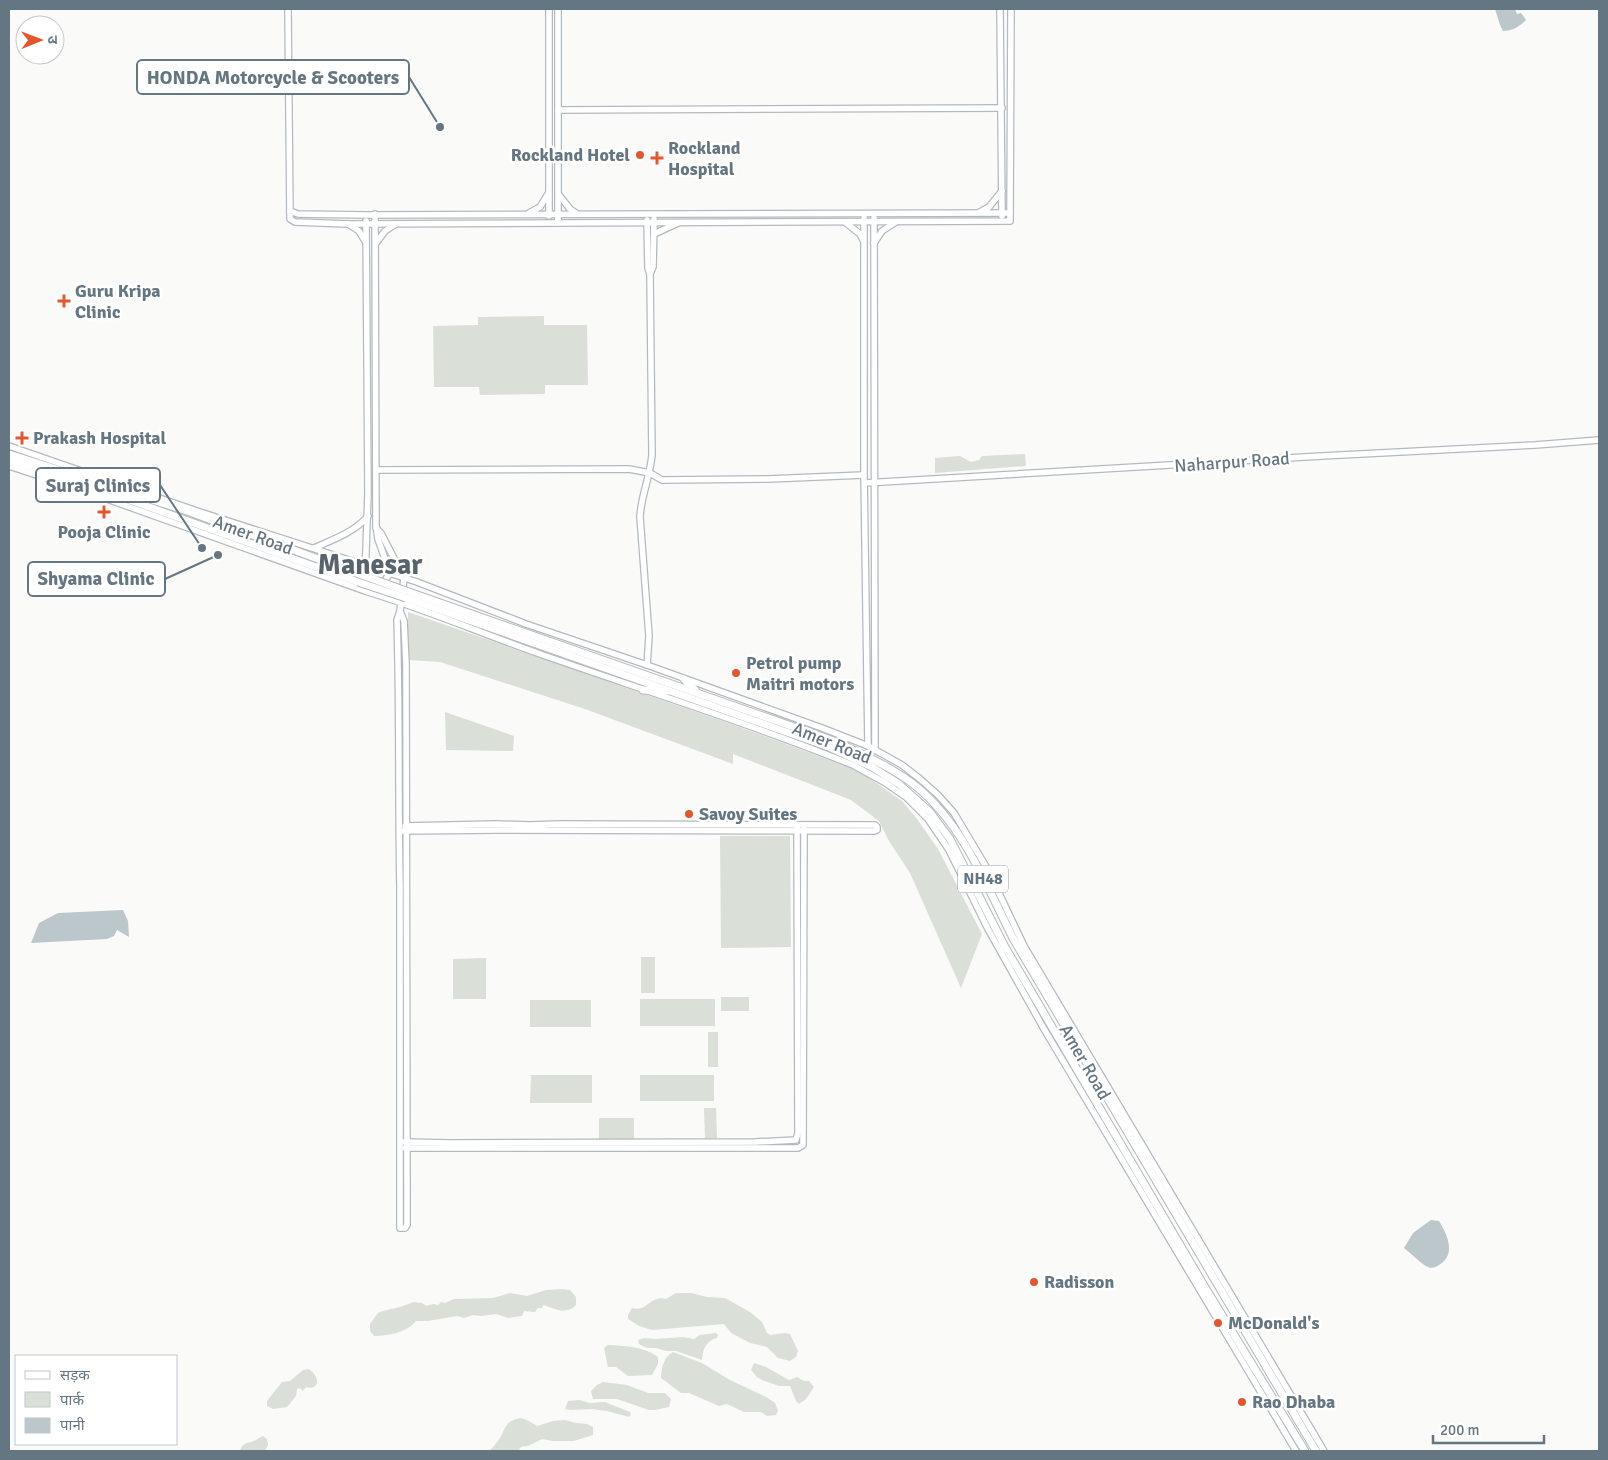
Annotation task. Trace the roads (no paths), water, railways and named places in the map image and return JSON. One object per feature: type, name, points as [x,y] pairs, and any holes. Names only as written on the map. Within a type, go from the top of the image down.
[{"type":"highway","name":"Amer Road","points":[[9,454],[187,511],[404,597],[829,747],[872,767],[899,784],[930,812],[950,839],[987,919],[1238,1348],[1268,1397],[1305,1451]]},
{"type":"highway","name":"Amer Road","points":[[9,460],[138,506],[359,578]]},
{"type":"highway","points":[[187,511],[197,511]]},
{"type":"highway","points":[[198,525],[212,536]]},
{"type":"highway","name":"Amer Road","points":[[404,597],[698,693],[831,740],[877,761],[918,788],[941,811],[994,892],[1014,940],[1047,991],[1165,1190],[1316,1451]]},
{"type":"highway","points":[[684,679],[698,693]]},
{"type":"highway","points":[[644,690],[674,692]]},
{"type":"street","points":[[288,9],[290,219],[294,222],[348,224],[1010,221],[1011,9]]},
{"type":"street","points":[[549,9],[550,223]]},
{"type":"street","points":[[558,9],[558,223]]},
{"type":"street","points":[[1000,9],[1002,221]]},
{"type":"street","points":[[558,110],[1002,108]]},
{"type":"street","points":[[978,213],[990,207],[1002,191]]},
{"type":"street","points":[[527,214],[534,212],[540,207],[549,192]]},
{"type":"street","points":[[558,193],[570,209],[580,214]]},
{"type":"street","points":[[290,211],[298,214],[366,215],[1010,212]]},
{"type":"street","points":[[650,213],[654,222],[653,267],[650,274]]},
{"type":"street","points":[[647,665],[649,636],[640,502],[650,473],[652,455],[650,274],[648,268],[647,222],[650,213]]},
{"type":"street","points":[[864,213],[864,475],[868,746]]},
{"type":"street","points":[[874,213],[875,750]]},
{"type":"street","points":[[375,214],[376,528],[390,573],[377,594]]},
{"type":"street","points":[[365,591],[368,516],[366,215]]},
{"type":"street","points":[[844,221],[860,234],[864,244]]},
{"type":"street","points":[[874,244],[882,231],[898,221]]},
{"type":"street","points":[[654,234],[682,222]]},
{"type":"street","points":[[375,245],[388,228],[398,223]]},
{"type":"street","points":[[348,224],[359,231],[366,243]]},
{"type":"street","points":[[367,279],[376,278]]},
{"type":"street","name":"Naharpur Road","points":[[865,483],[1322,456],[1535,446],[1599,440]]},
{"type":"street","points":[[9,446],[197,511],[390,573],[526,624],[647,665],[868,746],[902,765],[938,795],[954,814],[985,865],[994,892]]},
{"type":"street","points":[[9,466],[138,506],[212,536],[365,591],[404,597],[516,646],[693,706],[841,760],[884,782],[911,802],[937,832],[949,850],[987,919]]},
{"type":"street","points":[[376,470],[629,470],[650,473],[662,480],[768,479],[864,475]]},
{"type":"street","points":[[314,548],[360,524],[368,516]]},
{"type":"street","points":[[376,528],[381,533],[404,578],[404,597],[397,620],[400,896],[400,1228],[405,1228],[407,1225],[406,664],[404,622],[400,611]]},
{"type":"street","points":[[398,830],[496,824],[801,827],[876,825],[877,830],[801,827]]},
{"type":"street","points":[[400,1145],[796,1140],[798,1138],[801,827]]},
{"type":"street","points":[[1165,1190],[1324,1451]]},
{"type":"street","points":[[1268,1397],[1296,1451]]},
{"type":"water","points":[[1495,9],[1515,9],[1517,14],[1521,13],[1526,20],[1515,28],[1503,31]]},
{"type":"water","points":[[123,910],[128,921],[129,937],[117,930],[114,936],[107,939],[31,943],[39,923],[58,913]]},
{"type":"water","points":[[1431,1220],[1439,1221],[1449,1244],[1448,1256],[1434,1268],[1423,1264],[1404,1248],[1413,1233]]},
{"type":"place","name":"HONDA Motorcycle & Scooters","points":[[440,127]]},
{"type":"place","name":"Rockland Hotel","points":[[640,155]]},
{"type":"place","name":"Rockland Hospital","points":[[657,158]]},
{"type":"place","name":"Guru Kripa Clinic","points":[[64,301]]},
{"type":"place","name":"Prakash Hospital","points":[[22,438]]},
{"type":"place","name":"Pooja Clinic","points":[[104,512]]},
{"type":"place","name":"Suraj Clinics","points":[[202,548]]},
{"type":"place","name":"Shyama Clinic","points":[[218,555]]},
{"type":"place","name":"Petrol pump Maitri motors","points":[[736,673]]},
{"type":"place","name":"Savoy Suites","points":[[689,814]]},
{"type":"place","name":"Radisson","points":[[1034,1282]]},
{"type":"place","name":"McDonald's","points":[[1218,1323]]},
{"type":"place","name":"Rao Dhaba","points":[[1242,1402]]},
{"type":"district","name":"Manesar","points":[[370,565]]}]
